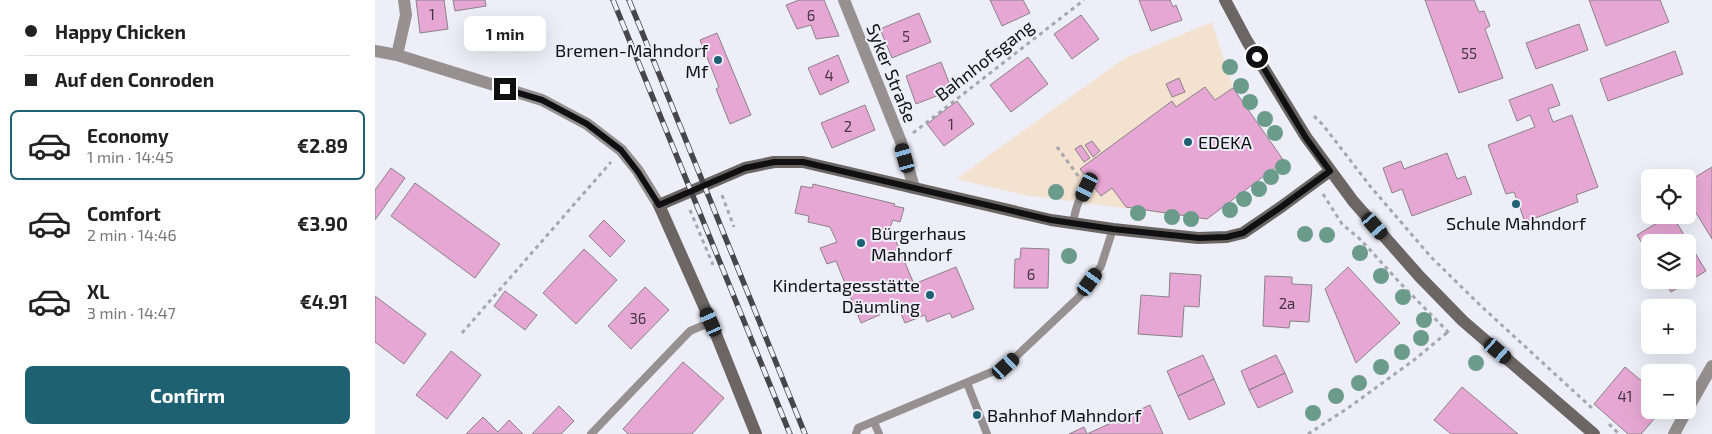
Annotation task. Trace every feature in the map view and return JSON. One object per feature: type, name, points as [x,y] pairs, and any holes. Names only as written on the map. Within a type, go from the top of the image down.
[{"type":"street","points":[[397,55],[407,15],[404,0]]},
{"type":"street","name":"Syker Straße","points":[[844,0],[901,142],[913,188]]},
{"type":"street","points":[[1225,0],[1247,41],[1291,114],[1353,201],[1426,284],[1470,327],[1594,434]]},
{"type":"street","points":[[375,51],[397,55],[542,100],[587,124],[621,150],[659,205],[711,322],[756,434]]},
{"type":"street","points":[[659,205],[745,168],[774,162],[803,162],[1073,224],[1199,238],[1227,237],[1243,233],[1330,171]]},
{"type":"street","points":[[1696,394],[1712,366]]},
{"type":"street","points":[[1674,434],[1682,419]]},
{"type":"lane","points":[[1073,224],[1074,211],[1089,185]]},
{"type":"lane","points":[[856,434],[858,428],[1006,366],[1079,297],[1101,266],[1113,229]]},
{"type":"lane","points":[[591,434],[690,332],[711,322]]},
{"type":"lane","points":[[967,383],[987,434]]},
{"type":"lane","points":[[874,422],[879,434]]},
{"type":"path","name":"Bahnhofsgang","points":[[901,142],[1084,0]]},
{"type":"path","points":[[1323,125],[1370,186],[1431,257],[1598,414]]},
{"type":"path","points":[[1057,147],[1089,185]]},
{"type":"path","points":[[462,333],[621,150]]},
{"type":"path","points":[[716,180],[734,227]]},
{"type":"path","points":[[1315,182],[1342,224]]},
{"type":"path","points":[[684,194],[713,265]]},
{"type":"path","points":[[1308,434],[1392,376],[1439,339]]},
{"type":"path","points":[[1605,420],[1619,434]]},
{"type":"shaded area","points":[[1212,22],[1233,88],[1284,161],[1207,219],[1024,195],[956,179],[1125,58]]},
{"type":"building","points":[[416,0],[444,0],[448,29],[420,33]]},
{"type":"building","points":[[453,0],[485,0],[486,6],[455,11]]},
{"type":"building","points":[[799,0],[824,0],[839,36],[816,39],[811,25],[797,29],[786,5]]},
{"type":"building","points":[[990,0],[1023,0],[1030,13],[1002,26]]},
{"type":"building","points":[[1139,0],[1170,0],[1173,7],[1176,5],[1182,20],[1151,31]]},
{"type":"building","points":[[1425,0],[1474,0],[1479,12],[1484,11],[1490,26],[1485,29],[1503,78],[1459,93]]},
{"type":"building","points":[[1589,0],[1660,0],[1669,22],[1606,46]]},
{"type":"building","points":[[919,13],[931,42],[892,58],[880,29]]},
{"type":"building","points":[[1081,15],[1099,39],[1072,59],[1054,34]]},
{"type":"building","points":[[1579,24],[1588,50],[1536,69],[1526,43]]},
{"type":"building","name":"Bremen-Mahndorf Mf","points":[[717,33],[751,115],[730,124],[716,89],[719,87],[700,40]]},
{"type":"building","points":[[1675,51],[1683,74],[1608,101],[1600,79]]},
{"type":"building","points":[[838,55],[849,82],[820,95],[808,68]]},
{"type":"building","points":[[1028,57],[1048,84],[1011,112],[990,85]]},
{"type":"building","points":[[941,62],[952,90],[916,104],[906,76]]},
{"type":"building","points":[[1179,78],[1185,92],[1172,97],[1166,84]]},
{"type":"building","points":[[1552,84],[1560,105],[1548,109],[1553,122],[1572,115],[1598,187],[1576,195],[1578,202],[1525,222],[1514,192],[1506,194],[1488,145],[1535,127],[1530,115],[1517,121],[1509,100]]},
{"type":"building","points":[[1205,87],[1215,100],[1233,88],[1284,161],[1207,219],[1126,207],[1112,188],[1101,196],[1080,169],[1172,101],[1176,107]]},
{"type":"building","points":[[957,101],[974,124],[944,146],[927,124]]},
{"type":"building","points":[[865,105],[875,130],[832,148],[821,123]]},
{"type":"building","points":[[1092,141],[1100,151],[1093,157],[1085,145]]},
{"type":"building","points":[[1081,145],[1090,158],[1084,162],[1075,149]]},
{"type":"building","points":[[1447,153],[1457,179],[1465,176],[1472,194],[1412,216],[1402,189],[1392,193],[1383,168],[1401,161],[1404,169]]},
{"type":"building","points":[[1712,167],[1712,239],[1696,213],[1696,177]]},
{"type":"building","points":[[391,168],[405,178],[375,220],[375,190]]},
{"type":"building","points":[[415,183],[500,244],[475,278],[391,216]]},
{"type":"building","points":[[813,184],[895,204],[894,206],[904,208],[900,222],[893,220],[890,227],[914,284],[956,267],[974,309],[952,318],[950,313],[927,322],[925,315],[905,323],[898,307],[861,323],[836,261],[827,264],[820,248],[837,242],[830,227],[808,222],[809,216],[795,213],[801,186],[812,188]]},
{"type":"building","points":[[604,220],[625,241],[610,257],[589,236]]},
{"type":"building","points":[[1655,224],[1677,224],[1684,234],[1641,234],[1641,242],[1637,235]]},
{"type":"building","points":[[1021,248],[1049,249],[1048,288],[1014,288],[1015,259],[1020,259]]},
{"type":"building","points":[[584,249],[617,280],[576,324],[543,293]]},
{"type":"building","points":[[1696,255],[1706,271],[1696,277]]},
{"type":"building","points":[[1348,267],[1400,323],[1356,363],[1325,289]]},
{"type":"building","points":[[1170,273],[1201,275],[1199,307],[1184,306],[1182,337],[1138,334],[1141,295],[1169,297]]},
{"type":"building","points":[[1265,276],[1292,277],[1292,284],[1312,285],[1309,322],[1290,321],[1289,328],[1263,326]]},
{"type":"building","points":[[645,287],[669,310],[631,349],[608,326]]},
{"type":"building","points":[[505,291],[537,315],[525,330],[494,306]]},
{"type":"building","points":[[375,296],[426,334],[404,364],[375,342]]},
{"type":"building","points":[[451,351],[481,375],[447,419],[416,395]]},
{"type":"building","points":[[1203,355],[1214,379],[1178,396],[1167,371]]},
{"type":"building","points":[[1276,355],[1285,373],[1249,390],[1241,371]]},
{"type":"building","points":[[683,362],[724,398],[692,434],[628,434],[623,429]]},
{"type":"building","points":[[1625,367],[1641,380],[1641,419],[1654,419],[1641,434],[1628,434],[1594,404]]},
{"type":"building","points":[[1285,373],[1293,392],[1258,408],[1249,390]]},
{"type":"building","points":[[1214,379],[1225,404],[1189,420],[1178,396]]},
{"type":"building","points":[[1462,387],[1518,434],[1451,434],[1434,420]]},
{"type":"building","points":[[1150,405],[1163,434],[1087,434]]},
{"type":"building","points":[[559,406],[574,421],[561,434],[532,434]]},
{"type":"building","points":[[483,417],[498,432],[509,420],[523,434],[466,434]]},
{"type":"building","points":[[1084,427],[1087,434],[1069,434]]},
{"type":"railway","points":[[613,0],[790,434]]},
{"type":"railway","points":[[629,0],[805,434]]},
{"type":"place","name":"Bremen-Mahndorf Mf","points":[[718,60]]},
{"type":"place","name":"EDEKA","points":[[1188,142]]},
{"type":"place","name":"Schule Mahndorf","points":[[1516,204]]},
{"type":"place","name":"Bürgerhaus Mahndorf","points":[[861,243]]},
{"type":"place","name":"Kindertagesstätte Däumling","points":[[930,295]]},
{"type":"place","name":"Bahnhof Mahndorf","points":[[977,415]]},
{"type":"route","points":[[505,89],[542,100],[587,124],[621,150],[659,205],[745,168],[774,162],[803,162],[1051,220],[1199,238],[1227,237],[1243,233],[1330,171],[1306,138],[1257,57]]}]
